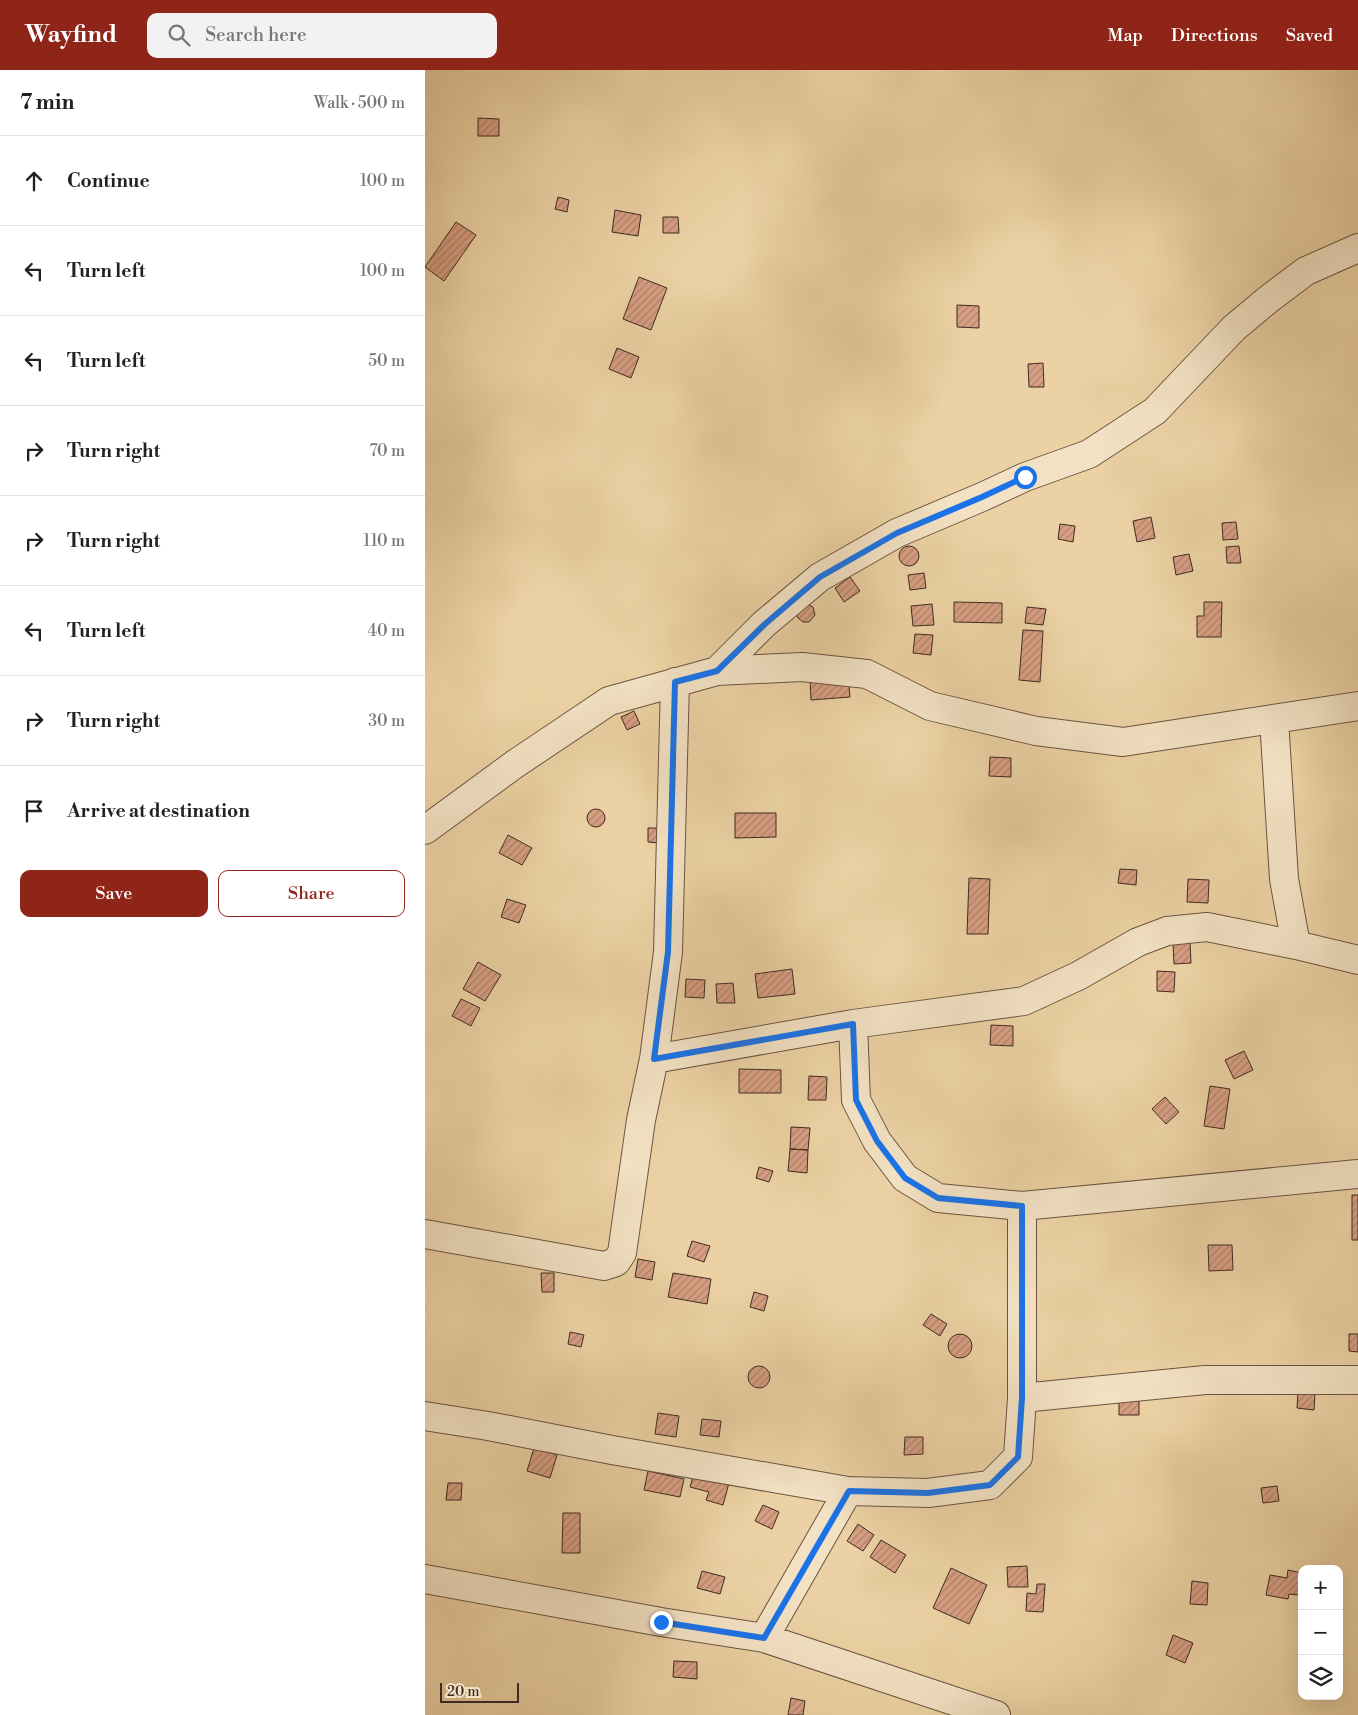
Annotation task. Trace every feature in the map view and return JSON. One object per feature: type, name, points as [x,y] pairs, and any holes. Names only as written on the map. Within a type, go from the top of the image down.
[{"type":"street","points":[[717,671],[765,624],[820,577],[897,533],[1025,477],[1089,454],[1155,412],[1234,328],[1270,298],[1306,271],[1358,248]]},
{"type":"street","points":[[425,830],[515,764],[609,701],[717,671],[802,667],[867,674],[930,706],[1037,731],[1123,742],[1358,706]]},
{"type":"street","points":[[425,1234],[604,1266],[616,1262],[622,1253],[641,1120],[654,1059],[668,952],[675,682]]},
{"type":"street","points":[[1274,719],[1284,879],[1297,944]]},
{"type":"street","points":[[654,1059],[853,1024],[1024,1002],[1078,976],[1138,942],[1167,931],[1207,927],[1297,944],[1358,960]]},
{"type":"street","points":[[853,1024],[856,1100],[877,1141],[905,1178],[938,1198],[1022,1206],[1358,1174]]},
{"type":"street","points":[[425,1416],[849,1491],[928,1493],[990,1485],[1018,1457],[1022,1398],[1022,1206]]},
{"type":"street","points":[[1022,1398],[1205,1380],[1358,1380]]},
{"type":"street","points":[[764,1638],[849,1491]]},
{"type":"street","points":[[425,1578],[661,1622],[764,1638],[996,1715]]},
{"type":"building","points":[[478,118],[499,119],[499,136],[478,136]]},
{"type":"building","points":[[558,197],[569,200],[567,212],[555,209]]},
{"type":"building","points":[[615,210],[641,215],[638,236],[612,232]]},
{"type":"building","points":[[663,217],[678,217],[679,233],[663,233]]},
{"type":"building","points":[[456,222],[476,235],[444,281],[425,267]]},
{"type":"building","points":[[639,277],[667,288],[651,330],[623,319]]},
{"type":"building","points":[[957,305],[979,306],[979,328],[957,327]]},
{"type":"building","points":[[617,348],[639,357],[631,378],[609,369]]},
{"type":"building","points":[[1043,363],[1044,387],[1029,387],[1028,364]]},
{"type":"building","points":[[1151,517],[1155,538],[1137,542],[1133,521]]},
{"type":"building","points":[[1236,522],[1238,539],[1223,540],[1222,523]]},
{"type":"building","points":[[1060,524],[1075,526],[1073,542],[1058,539]]},
{"type":"building","points":[[909,546],[916,549],[919,556],[916,563],[909,566],[902,563],[899,556],[902,549]]},
{"type":"building","points":[[1239,546],[1241,563],[1227,563],[1226,547]]},
{"type":"building","points":[[1189,554],[1193,571],[1176,575],[1173,557]]},
{"type":"building","points":[[924,573],[926,588],[910,590],[908,575]]},
{"type":"building","points":[[850,577],[860,591],[844,602],[835,588]]},
{"type":"building","points":[[954,602],[1002,603],[1002,623],[954,622]]},
{"type":"building","points":[[1204,602],[1222,602],[1221,637],[1197,637],[1197,616],[1204,616]]},
{"type":"building","points":[[807,604],[813,607],[815,615],[809,622],[803,622],[798,618],[796,612]]},
{"type":"building","points":[[932,604],[934,625],[913,626],[911,606]]},
{"type":"building","points":[[1027,607],[1046,609],[1043,625],[1025,623]]},
{"type":"building","points":[[1023,630],[1043,631],[1040,682],[1019,680]]},
{"type":"building","points":[[915,634],[933,635],[931,655],[913,653]]},
{"type":"building","points":[[848,677],[850,697],[811,700],[810,680]]},
{"type":"building","points":[[634,711],[640,724],[627,730],[621,717]]},
{"type":"building","points":[[990,757],[1011,758],[1011,777],[989,776]]},
{"type":"building","points":[[596,809],[602,812],[605,818],[602,824],[596,827],[590,824],[587,818],[590,812]]},
{"type":"building","points":[[735,813],[776,813],[776,837],[735,838]]},
{"type":"building","points":[[648,828],[660,828],[660,843],[648,842]]},
{"type":"building","points":[[508,835],[532,848],[522,865],[499,853]]},
{"type":"building","points":[[1120,869],[1137,870],[1136,885],[1118,883]]},
{"type":"building","points":[[969,878],[990,879],[988,934],[967,934]]},
{"type":"building","points":[[1188,879],[1209,880],[1208,903],[1187,902]]},
{"type":"building","points":[[507,899],[526,905],[519,923],[501,917]]},
{"type":"building","points":[[1190,942],[1191,963],[1174,964],[1173,943]]},
{"type":"building","points":[[478,962],[501,975],[485,1001],[463,989]]},
{"type":"building","points":[[792,969],[795,994],[758,998],[755,974]]},
{"type":"building","points":[[1157,971],[1175,972],[1174,992],[1157,991]]},
{"type":"building","points":[[686,979],[705,980],[704,998],[685,997]]},
{"type":"building","points":[[733,983],[735,1003],[717,1003],[716,984]]},
{"type":"building","points":[[461,999],[480,1008],[471,1026],[452,1016]]},
{"type":"building","points":[[991,1025],[1013,1026],[1013,1046],[990,1045]]},
{"type":"building","points":[[1244,1051],[1253,1070],[1234,1079],[1225,1060]]},
{"type":"building","points":[[739,1069],[781,1070],[781,1093],[739,1093]]},
{"type":"building","points":[[809,1076],[827,1077],[826,1100],[808,1100]]},
{"type":"building","points":[[1210,1086],[1230,1089],[1224,1129],[1204,1126]]},
{"type":"building","points":[[1165,1097],[1179,1112],[1166,1124],[1152,1109]]},
{"type":"building","points":[[791,1127],[810,1128],[808,1150],[790,1149]]},
{"type":"building","points":[[790,1149],[808,1150],[807,1173],[788,1171]]},
{"type":"building","points":[[759,1167],[773,1171],[769,1182],[756,1178]]},
{"type":"building","points":[[1352,1195],[1358,1195],[1358,1240],[1352,1240]]},
{"type":"building","points":[[692,1241],[710,1246],[704,1262],[687,1256]]},
{"type":"building","points":[[1208,1245],[1232,1245],[1233,1270],[1209,1271]]},
{"type":"building","points":[[638,1259],[655,1262],[652,1280],[635,1277]]},
{"type":"building","points":[[541,1273],[554,1273],[554,1292],[542,1292]]},
{"type":"building","points":[[673,1273],[711,1279],[707,1304],[668,1297]]},
{"type":"building","points":[[754,1292],[768,1296],[764,1311],[750,1307]]},
{"type":"building","points":[[931,1314],[947,1324],[940,1336],[923,1325]]},
{"type":"building","points":[[570,1332],[584,1335],[581,1347],[568,1344]]},
{"type":"building","points":[[960,1334],[969,1337],[972,1346],[969,1355],[960,1358],[951,1355],[948,1346],[951,1337]]},
{"type":"building","points":[[1349,1334],[1358,1334],[1358,1352],[1349,1351]]},
{"type":"building","points":[[759,1366],[767,1369],[770,1377],[767,1385],[759,1388],[751,1385],[748,1377],[751,1369]]},
{"type":"building","points":[[1298,1392],[1315,1393],[1314,1410],[1297,1408]]},
{"type":"building","points":[[1119,1401],[1139,1401],[1139,1415],[1119,1415]]},
{"type":"building","points":[[658,1413],[679,1416],[676,1437],[655,1434]]},
{"type":"building","points":[[702,1419],[721,1421],[719,1437],[700,1435]]},
{"type":"building","points":[[905,1437],[923,1437],[923,1454],[904,1455]]},
{"type":"building","points":[[534,1448],[557,1455],[550,1478],[527,1471]]},
{"type":"building","points":[[648,1471],[684,1479],[680,1497],[644,1490]]},
{"type":"building","points":[[694,1473],[729,1483],[723,1505],[706,1500],[709,1492],[690,1487]]},
{"type":"building","points":[[448,1483],[462,1483],[461,1500],[446,1500]]},
{"type":"building","points":[[1277,1486],[1279,1501],[1263,1503],[1261,1488]]},
{"type":"building","points":[[763,1505],[779,1512],[772,1529],[755,1521]]},
{"type":"building","points":[[563,1513],[580,1513],[580,1553],[562,1553]]},
{"type":"building","points":[[858,1524],[874,1535],[863,1551],[847,1541]]},
{"type":"building","points":[[881,1540],[906,1555],[895,1573],[870,1557]]},
{"type":"building","points":[[1027,1566],[1028,1587],[1008,1587],[1007,1567]]},
{"type":"building","points":[[951,1568],[987,1585],[969,1624],[933,1608]]},
{"type":"building","points":[[1288,1570],[1298,1572],[1298,1595],[1289,1594],[1288,1599],[1266,1595],[1270,1575],[1287,1578]]},
{"type":"building","points":[[702,1571],[725,1577],[720,1594],[697,1588]]},
{"type":"building","points":[[1192,1581],[1208,1583],[1207,1605],[1190,1604]]},
{"type":"building","points":[[1037,1584],[1045,1584],[1043,1612],[1026,1611],[1027,1593],[1036,1594]]},
{"type":"building","points":[[1173,1635],[1193,1643],[1185,1663],[1166,1655]]},
{"type":"building","points":[[674,1661],[697,1662],[697,1679],[673,1677]]},
{"type":"building","points":[[791,1698],[805,1701],[803,1715],[788,1715]]},
{"type":"route","points":[[661,1622],[764,1638],[849,1491],[928,1493],[990,1485],[1018,1457],[1022,1398],[1022,1206],[938,1198],[905,1178],[877,1141],[856,1100],[853,1024],[654,1059],[668,952],[675,682],[717,671],[765,624],[820,577],[897,533],[1025,477]]}]
